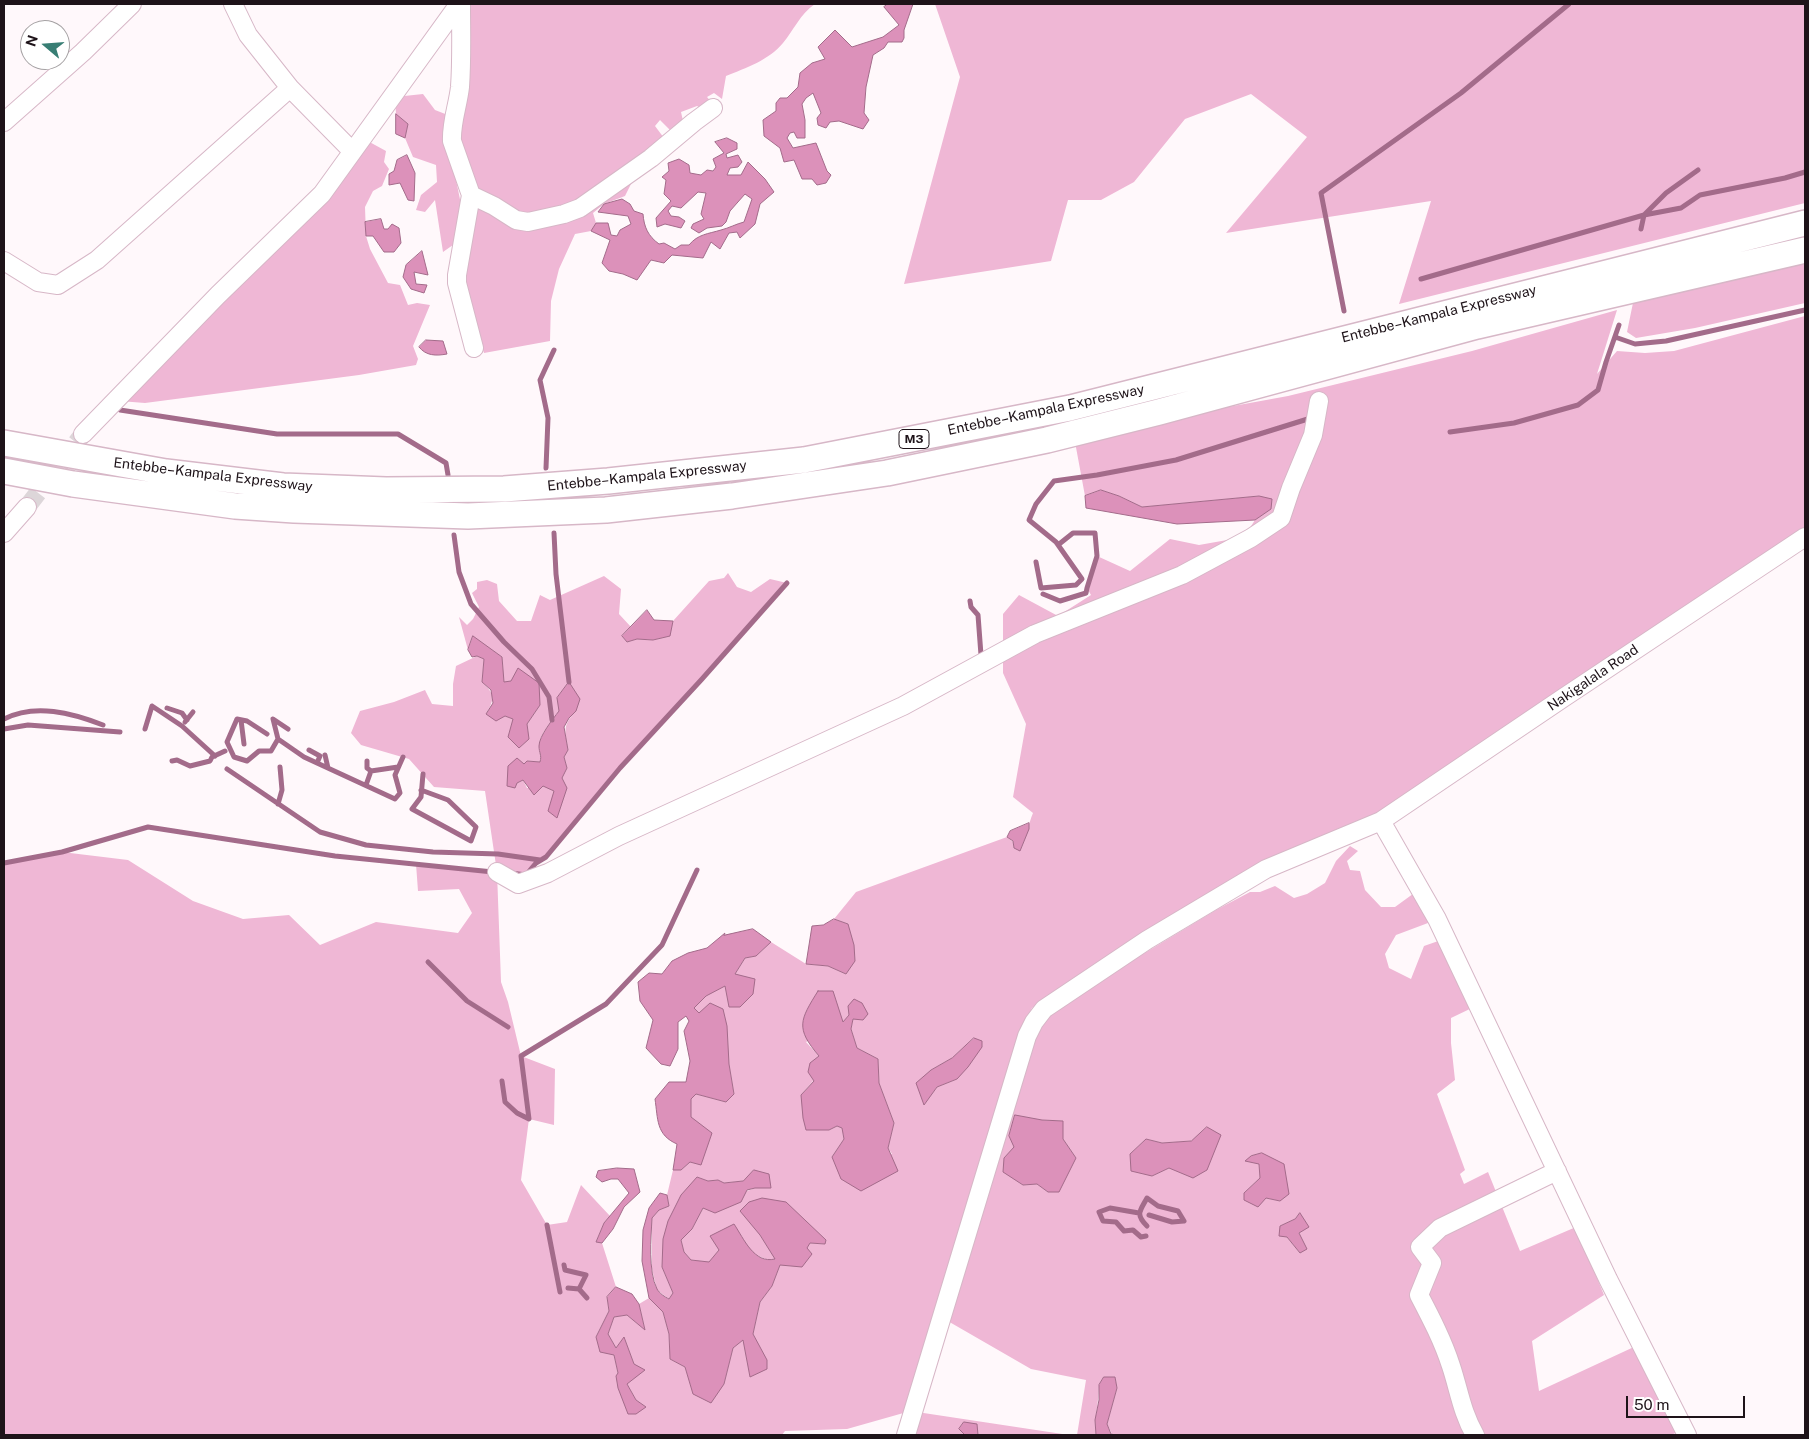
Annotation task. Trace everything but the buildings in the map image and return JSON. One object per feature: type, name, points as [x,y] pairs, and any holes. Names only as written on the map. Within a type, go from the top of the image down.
[{"type":"highway","name":"Entebbe–Kampala Expressway","points":[[4,443],[166,472],[282,486],[386,490],[504,489],[608,481],[804,460],[1070,408],[1805,223]]},
{"type":"highway","name":"Entebbe–Kampala Expressway","points":[[4,471],[73,484],[235,506],[468,516],[606,510],[732,496],[887,473],[1047,440],[1159,412],[1477,326],[1805,250]]},
{"type":"street","points":[[4,122],[84,52],[132,4]]},
{"type":"street","points":[[233,4],[248,34],[290,88],[352,151]]},
{"type":"street","points":[[83,434],[218,295],[322,194],[460,4]]},
{"type":"street","points":[[460,4],[461,72],[452,141],[471,195],[456,275],[474,348]]},
{"type":"street","points":[[4,261],[38,282],[58,285],[97,260],[290,88]]},
{"type":"street","points":[[471,195],[494,206],[516,220],[528,222],[564,214],[580,208],[651,158],[713,108]]},
{"type":"street","points":[[497,872],[518,884],[548,873],[619,836],[903,706],[1035,634],[1182,575],[1251,538],[1281,518],[1313,435],[1319,401]]},
{"type":"street","points":[[4,534],[26,507]]},
{"type":"street","name":"Nakigalala Road","points":[[906,1435],[1027,1036],[1034,1022],[1044,1009],[1147,940],[1266,869],[1381,821],[1805,537]]},
{"type":"street","points":[[1381,821],[1437,919],[1614,1292],[1687,1435]]},
{"type":"street","points":[[1475,1435],[1461,1403],[1451,1366],[1436,1327],[1419,1295],[1432,1263],[1420,1247],[1440,1228],[1557,1171]]},
{"type":"shaded area","points":[[466,4],[815,4],[805,12],[783,43],[771,54],[757,63],[726,76],[722,99],[714,93],[707,97],[716,107],[704,110],[697,106],[681,112],[685,130],[673,133],[660,120],[655,126],[667,142],[634,178],[625,196],[604,204],[593,213],[596,223],[591,231],[575,234],[559,269],[551,301],[550,341],[484,353],[461,273],[477,193],[458,134]]},
{"type":"shaded area","points":[[888,4],[913,4],[902,42],[888,42],[884,48],[873,55],[866,87],[864,113],[869,120],[863,129],[839,121],[830,122],[826,128],[818,125],[817,118],[821,113],[813,93],[806,98],[802,104],[805,120],[805,138],[797,138],[794,132],[790,133],[787,138],[793,148],[816,143],[827,171],[831,175],[826,183],[817,185],[812,179],[802,179],[794,160],[784,162],[780,148],[764,136],[763,120],[776,111],[776,103],[780,98],[787,98],[798,87],[800,73],[812,63],[825,59],[818,47],[835,30],[852,47],[883,37],[899,25],[884,7]]},
{"type":"shaded area","points":[[935,4],[1805,4],[1805,203],[1399,304],[1431,201],[1226,233],[1307,137],[1251,94],[1185,119],[1134,182],[1101,200],[1068,200],[1051,261],[904,284],[960,77]]},
{"type":"shaded area","points":[[423,94],[435,110],[453,117],[456,180],[463,214],[460,240],[443,252],[435,200],[425,212],[416,210],[421,195],[437,182],[436,165],[413,157],[405,138],[408,124],[396,114],[395,97]]},
{"type":"shaded area","points":[[396,114],[408,124],[405,138],[396,134]]},
{"type":"shaded area","points":[[727,138],[737,143],[737,149],[726,154],[727,158],[738,155],[742,162],[738,167],[730,168],[727,175],[741,175],[748,162],[765,179],[774,192],[760,204],[755,224],[740,238],[737,232],[729,233],[720,249],[711,242],[703,258],[672,255],[664,263],[651,260],[637,280],[609,271],[602,263],[610,240],[591,231],[596,223],[608,223],[611,235],[617,236],[620,230],[631,224],[628,216],[598,212],[604,204],[622,199],[630,204],[634,211],[643,214],[644,223],[652,238],[659,244],[664,243],[675,249],[681,245],[689,245],[704,235],[744,222],[752,199],[745,194],[730,211],[726,222],[722,226],[707,228],[699,233],[691,228],[693,224],[704,219],[701,214],[706,193],[698,192],[681,208],[672,206],[668,211],[671,216],[679,217],[685,221],[681,228],[665,224],[657,227],[656,218],[671,201],[664,194],[666,180],[662,177],[669,171],[668,163],[679,159],[689,165],[690,173],[701,175],[707,170],[713,171],[716,167],[713,159],[724,153],[715,142]]},
{"type":"shaded area","points":[[364,139],[386,151],[384,162],[389,169],[382,186],[373,191],[365,207],[366,236],[370,249],[388,283],[400,285],[408,305],[417,303],[430,305],[413,346],[418,359],[416,365],[359,375],[145,403],[107,400]]},
{"type":"shaded area","points":[[407,155],[415,173],[414,201],[408,200],[400,183],[389,185],[389,174],[394,171],[397,160]]},
{"type":"shaded area","points":[[381,219],[384,229],[388,229],[392,224],[399,228],[401,243],[394,252],[384,252],[373,236],[366,236],[365,222]]},
{"type":"shaded area","points":[[422,251],[428,275],[414,272],[416,284],[427,285],[424,293],[411,289],[403,277],[406,265]]},
{"type":"shaded area","points":[[1805,264],[1805,303],[1695,328],[1636,338],[1627,332],[1634,298]]},
{"type":"shaded area","points":[[1617,310],[1597,374],[1617,351],[1645,353],[1674,351],[1805,316],[1805,533],[1380,820],[1152,934],[1032,1008],[1022,1029],[1030,1045],[1043,1021],[1050,1014],[1085,989],[1216,910],[1250,892],[1260,892],[1275,886],[1294,898],[1307,894],[1325,883],[1336,861],[1350,846],[1358,851],[1347,861],[1350,870],[1360,871],[1365,890],[1381,907],[1395,907],[1417,891],[1436,920],[1396,935],[1385,954],[1389,968],[1411,979],[1424,946],[1444,939],[1476,1006],[1451,1018],[1451,1043],[1455,1080],[1437,1094],[1465,1170],[1460,1174],[1464,1184],[1488,1172],[1520,1251],[1576,1227],[1604,1295],[1532,1341],[1539,1391],[1636,1346],[1678,1432],[1671,1435],[1115,1435],[1112,1434],[1107,1424],[1117,1388],[1115,1377],[1099,1385],[1096,1435],[1077,1435],[1086,1380],[1031,1369],[946,1320],[907,1412],[847,1429],[785,1431],[782,1435],[4,1435],[4,863],[62,852],[128,860],[193,901],[243,919],[289,915],[320,945],[376,922],[458,933],[472,913],[459,889],[418,891],[416,864],[497,872],[501,982],[508,1002],[521,1056],[555,1069],[554,1125],[529,1119],[521,1180],[547,1225],[567,1222],[581,1185],[610,1216],[604,1223],[596,1242],[602,1243],[616,1287],[607,1297],[609,1311],[596,1337],[614,1355],[618,1373],[618,1388],[645,1407],[636,1400],[627,1384],[634,1364],[624,1338],[616,1348],[608,1334],[614,1317],[627,1315],[645,1330],[639,1304],[649,1298],[663,1312],[669,1334],[670,1359],[685,1367],[694,1394],[724,1384],[733,1348],[743,1339],[756,1342],[753,1334],[760,1302],[772,1286],[780,1265],[806,1248],[810,1243],[824,1244],[786,1203],[760,1235],[776,1259],[768,1260],[754,1254],[719,1250],[709,1263],[691,1260],[684,1252],[681,1240],[692,1229],[703,1208],[755,1188],[770,1188],[754,1171],[743,1181],[723,1183],[718,1180],[708,1181],[697,1177],[662,1267],[673,1293],[669,1299],[657,1290],[652,1269],[652,1218],[659,1210],[669,1206],[667,1195],[673,1170],[681,1170],[690,1162],[691,1099],[696,1094],[726,1102],[734,1094],[729,1064],[699,1013],[693,1008],[735,974],[745,958],[756,956],[771,942],[806,964],[828,966],[846,974],[848,924],[834,919],[856,892],[1007,837],[1013,842],[1014,848],[1020,850],[1033,813],[1013,797],[1026,724],[1003,673],[1003,614],[1019,595],[1058,616],[1091,595],[1087,588],[1097,556],[1130,571],[1170,539],[1199,545],[1244,537],[1255,520],[1271,508],[1259,496],[1142,507],[1101,490],[1085,496],[1075,442],[1195,413],[1288,396],[1472,351]],"holes":[[[849,1015],[853,1019],[851,1029],[857,1048],[878,1059],[879,1083],[894,1123],[888,1148],[892,1154],[832,1157],[844,1139],[843,1128],[837,1126],[829,1130],[801,1095],[814,1080],[819,1056],[806,1042],[843,1023]],[[974,1038],[957,1079],[937,1087],[924,1104],[931,1070],[952,1058]],[[1042,1120],[1063,1121],[1063,1139],[1076,1158],[1048,1192],[1037,1184],[1023,1185],[1015,1179],[1004,1158]],[[1207,1128],[1169,1168],[1152,1176],[1130,1154],[1146,1139],[1162,1143],[1191,1141]],[[1259,1163],[1280,1201],[1266,1198],[1244,1200],[1244,1193],[1260,1178]],[[1300,1213],[1300,1253],[1280,1226],[1295,1219]]]},
{"type":"shaded area","points":[[426,340],[443,341],[447,354],[435,355],[425,352],[419,347]]},
{"type":"shaded area","points":[[1101,490],[1142,507],[1259,496],[1272,499],[1271,509],[1255,520],[1177,524],[1086,508],[1085,496]]},
{"type":"shaded area","points":[[728,573],[737,587],[751,592],[770,579],[787,583],[620,768],[546,857],[536,863],[526,875],[497,872],[485,791],[434,787],[409,759],[361,745],[351,733],[360,711],[394,702],[425,690],[432,704],[453,706],[453,684],[456,666],[477,656],[484,659],[482,682],[492,697],[486,714],[513,719],[519,748],[528,739],[527,724],[540,705],[511,682],[503,682],[502,657],[473,637],[468,650],[459,617],[467,625],[473,619],[479,607],[472,593],[477,589],[477,582],[487,580],[497,584],[499,601],[517,621],[531,621],[540,595],[550,600],[604,576],[621,589],[619,614],[631,627],[622,636],[627,642],[637,639],[653,640],[669,636],[673,621],[709,581],[724,578]],"holes":[[[559,711],[576,711],[568,720],[566,729],[568,750],[564,757],[567,768],[554,791],[543,785],[527,788],[523,780],[517,783],[527,761],[540,762],[539,748],[544,732]]]},
{"type":"shaded area","points":[[647,610],[654,620],[673,621],[670,636],[653,640],[637,639],[627,642],[622,636]]},
{"type":"shaded area","points":[[473,636],[502,657],[504,682],[511,681],[518,668],[539,683],[540,705],[527,724],[529,739],[519,748],[508,737],[513,719],[505,716],[496,721],[486,714],[493,703],[491,690],[482,682],[484,659],[477,656],[472,657],[468,650]]},
{"type":"shaded area","points":[[569,682],[580,699],[576,711],[564,727],[568,750],[564,757],[567,768],[562,778],[567,788],[557,818],[548,811],[554,791],[543,786],[534,795],[523,780],[517,783],[515,788],[507,786],[508,766],[517,758],[524,764],[527,761],[540,762],[539,748],[541,737],[559,711],[557,698]]},
{"type":"shaded area","points":[[1029,823],[1029,829],[1020,851],[1014,848],[1013,841],[1007,837],[1010,831]]},
{"type":"shaded area","points":[[834,919],[848,924],[854,945],[855,961],[846,974],[828,966],[806,964],[812,926],[823,925]]},
{"type":"shaded area","points":[[753,929],[771,942],[756,956],[745,958],[735,974],[755,979],[753,994],[740,1007],[729,1007],[725,986],[706,996],[694,1008],[699,1013],[710,1003],[723,1009],[727,1026],[729,1064],[734,1094],[726,1102],[696,1094],[691,1099],[691,1117],[712,1133],[701,1165],[690,1162],[681,1170],[673,1170],[677,1144],[665,1136],[659,1126],[655,1099],[669,1082],[686,1082],[690,1061],[684,1031],[689,1021],[686,1016],[678,1022],[678,1049],[670,1066],[661,1064],[646,1048],[653,1020],[640,1001],[638,982],[649,973],[662,974],[672,961],[688,953],[707,948],[725,933],[724,935]]},
{"type":"shaded area","points":[[818,991],[833,991],[843,1022],[849,1015],[848,1006],[854,999],[862,1003],[868,1014],[863,1020],[853,1019],[851,1029],[857,1048],[878,1059],[879,1083],[894,1123],[888,1148],[898,1171],[861,1191],[841,1179],[832,1157],[844,1139],[842,1128],[837,1126],[829,1130],[806,1130],[803,1118],[801,1095],[814,1081],[808,1072],[810,1063],[819,1056],[806,1038],[803,1024],[807,1009]]},
{"type":"shaded area","points":[[974,1038],[982,1041],[982,1047],[968,1067],[957,1079],[937,1087],[924,1105],[916,1083],[931,1070],[952,1058]]},
{"type":"shaded area","points":[[1015,1115],[1042,1120],[1063,1121],[1063,1139],[1076,1158],[1059,1192],[1048,1192],[1037,1184],[1023,1185],[1003,1172],[1004,1158],[1014,1147],[1009,1136]]},
{"type":"shaded area","points":[[1207,1127],[1221,1135],[1207,1170],[1193,1178],[1169,1168],[1152,1176],[1131,1171],[1130,1154],[1146,1139],[1162,1143],[1191,1141]]},
{"type":"shaded area","points":[[1262,1153],[1284,1164],[1289,1194],[1280,1201],[1266,1198],[1258,1207],[1244,1200],[1244,1193],[1260,1178],[1259,1164],[1245,1161],[1251,1156]]},
{"type":"shaded area","points":[[617,1168],[634,1169],[640,1192],[624,1207],[613,1229],[602,1243],[596,1242],[604,1223],[629,1193],[618,1179],[602,1182],[596,1177],[598,1171]]},
{"type":"shaded area","points":[[754,1170],[769,1174],[771,1188],[747,1190],[741,1202],[715,1213],[703,1208],[692,1229],[681,1240],[684,1252],[691,1260],[709,1262],[719,1250],[710,1236],[734,1224],[755,1254],[768,1260],[775,1259],[760,1235],[740,1211],[749,1202],[762,1198],[786,1202],[826,1240],[825,1244],[810,1243],[807,1248],[812,1254],[802,1267],[780,1265],[772,1286],[760,1302],[753,1334],[767,1360],[767,1369],[750,1377],[743,1340],[733,1348],[724,1384],[711,1403],[693,1394],[685,1367],[670,1359],[669,1334],[663,1312],[649,1298],[642,1261],[643,1230],[649,1208],[660,1193],[667,1195],[669,1206],[659,1210],[652,1218],[651,1254],[654,1282],[657,1289],[669,1299],[673,1293],[662,1267],[663,1239],[668,1221],[681,1195],[697,1177],[708,1181],[718,1180],[724,1183],[743,1181]]},
{"type":"shaded area","points":[[1300,1213],[1309,1227],[1299,1233],[1307,1249],[1300,1253],[1287,1237],[1279,1236],[1280,1226],[1295,1219]]},
{"type":"shaded area","points":[[616,1287],[632,1294],[639,1304],[645,1330],[627,1315],[614,1317],[608,1334],[616,1348],[624,1337],[634,1364],[645,1370],[627,1384],[636,1400],[646,1407],[636,1414],[628,1414],[618,1388],[616,1376],[618,1373],[614,1355],[600,1352],[596,1337],[609,1311],[607,1297]]},
{"type":"shaded area","points":[[1104,1377],[1115,1377],[1117,1388],[1107,1424],[1111,1434],[1115,1435],[1096,1435],[1095,1420],[1099,1400],[1099,1385]]},
{"type":"shaded area","points":[[917,1412],[1069,1435],[910,1435]]},
{"type":"shaded area","points":[[964,1422],[977,1424],[978,1435],[965,1435],[959,1429]]},
{"type":"waterway","points":[[1344,311],[1321,193],[1461,93],[1569,4]]},
{"type":"waterway","points":[[1641,229],[1644,215],[1666,193],[1698,170]]},
{"type":"waterway","points":[[1421,279],[1644,215],[1681,208],[1700,195],[1785,178],[1805,172]]},
{"type":"waterway","points":[[1615,337],[1635,344],[1666,341],[1805,310]]},
{"type":"waterway","points":[[1450,432],[1514,423],[1578,405],[1598,390],[1619,325]]},
{"type":"waterway","points":[[546,468],[548,418],[540,380],[554,350]]},
{"type":"waterway","points":[[120,410],[277,434],[398,434],[446,463],[448,475]]},
{"type":"waterway","points":[[1036,562],[1041,588],[1076,585],[1082,579],[1056,542],[1029,520],[1036,504],[1054,481],[1176,460],[1311,418]]},
{"type":"waterway","points":[[554,533],[556,574],[569,682]]},
{"type":"waterway","points":[[1043,594],[1060,601],[1086,593],[1097,556],[1095,533],[1073,533],[1058,545]]},
{"type":"waterway","points":[[454,535],[459,572],[471,604],[504,642],[532,669],[549,697],[552,720]]},
{"type":"waterway","points":[[511,873],[526,875],[536,863],[546,857],[620,768],[787,583]]},
{"type":"waterway","points":[[970,601],[971,607],[978,615],[980,660]]},
{"type":"waterway","points":[[145,729],[152,706],[182,726],[215,756]]},
{"type":"waterway","points":[[167,708],[182,713],[187,720]]},
{"type":"waterway","points":[[4,719],[28,712],[54,711],[103,725]]},
{"type":"waterway","points":[[185,722],[193,712]]},
{"type":"waterway","points":[[267,734],[247,721],[237,719],[227,742],[234,757],[247,761],[259,751],[271,751],[278,739],[304,757],[395,799],[400,793],[395,775],[403,757]]},
{"type":"waterway","points":[[278,739],[273,719],[288,729]]},
{"type":"waterway","points":[[241,720],[244,744]]},
{"type":"waterway","points":[[4,729],[28,725],[120,732]]},
{"type":"waterway","points":[[309,750],[320,756],[317,763]]},
{"type":"waterway","points":[[172,761],[177,760],[190,766],[210,761],[212,757],[225,751]]},
{"type":"waterway","points":[[325,755],[328,768]]},
{"type":"waterway","points":[[366,785],[371,771],[367,768],[367,761]]},
{"type":"waterway","points":[[278,804],[282,790],[280,767]]},
{"type":"waterway","points":[[371,771],[398,767]]},
{"type":"waterway","points":[[227,769],[320,832],[366,845],[433,852],[498,854],[540,860]]},
{"type":"waterway","points":[[421,790],[448,800],[476,827],[471,841],[412,809],[421,797],[423,774]]},
{"type":"waterway","points":[[4,863],[62,852],[148,827],[335,856],[493,872]]},
{"type":"waterway","points":[[502,1081],[505,1102],[517,1113],[529,1119],[521,1056],[606,1004],[662,945],[697,870]]},
{"type":"waterway","points":[[428,962],[467,1001],[508,1027]]},
{"type":"waterway","points":[[1147,1226],[1140,1215],[1142,1206],[1147,1198],[1158,1206],[1178,1211],[1184,1221],[1172,1222],[1149,1215]]},
{"type":"waterway","points":[[1139,1213],[1110,1208],[1099,1212],[1103,1221],[1116,1222],[1124,1231],[1133,1230],[1141,1237],[1146,1236]]},
{"type":"waterway","points":[[547,1225],[560,1292]]},
{"type":"waterway","points":[[564,1265],[565,1270],[586,1275],[579,1289],[568,1288]]},
{"type":"waterway","points":[[579,1289],[587,1298]]},
{"type":"tunnel","points":[[27,507],[83,434]]}]
